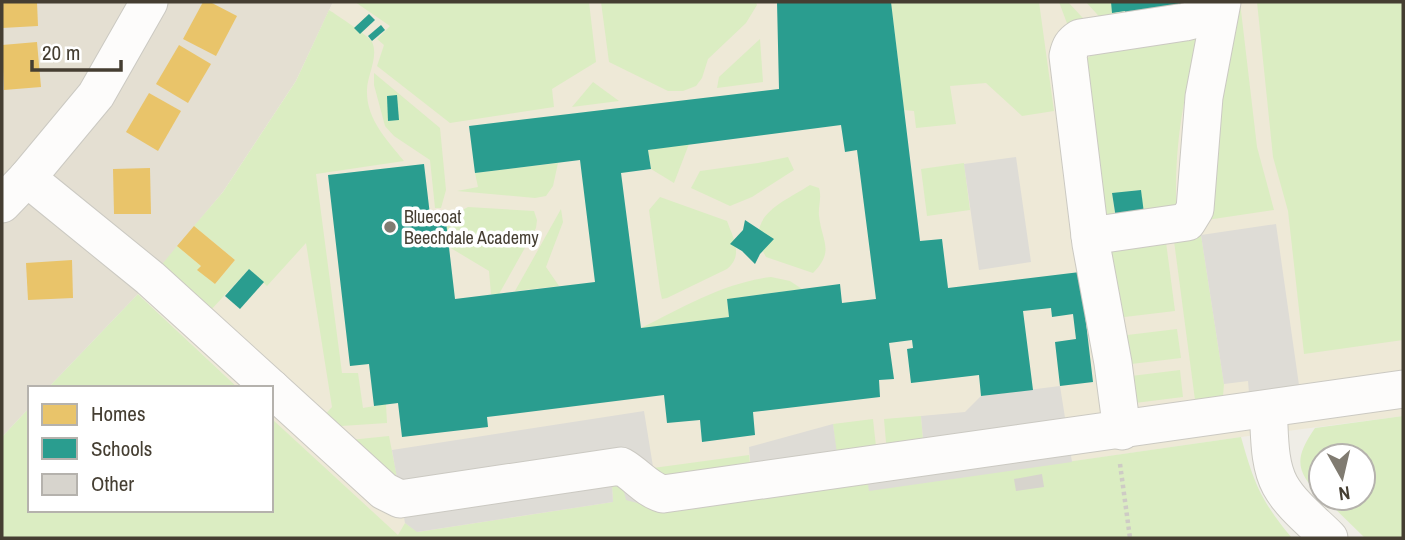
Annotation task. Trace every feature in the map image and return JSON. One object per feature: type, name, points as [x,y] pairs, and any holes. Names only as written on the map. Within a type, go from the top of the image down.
[{"type":"street","points":[[2,204],[96,95],[149,2]]},
{"type":"street","points":[[1119,431],[1090,236],[1068,56],[1072,43],[1080,38],[1205,17],[1221,2]]},
{"type":"street","points":[[1090,236],[1186,222],[1195,209],[1204,97],[1221,2]]},
{"type":"street","points":[[27,178],[150,278],[242,343],[270,386]]},
{"type":"street","points":[[273,390],[384,491],[400,499],[621,466],[634,473],[650,490],[663,495],[1403,389]]},
{"type":"street","points":[[1268,408],[1274,467],[1280,485],[1329,538]]},
{"type":"path","points":[[1119,431],[1130,538]]},
{"type":"shaded area","points":[[2,2],[333,2],[296,81],[223,192],[138,294],[50,386],[28,386],[28,409],[2,437]]},
{"type":"shaded area","points":[[333,2],[1403,2],[1403,416],[540,538],[400,538],[273,420],[273,386],[236,386],[138,294],[223,192],[296,81]]},
{"type":"shaded area","points":[[1016,157],[1031,262],[979,270],[964,164]]},
{"type":"shaded area","points":[[1276,224],[1299,385],[1249,393],[1248,381],[1224,384],[1201,235]]},
{"type":"shaded area","points":[[1060,386],[1072,462],[869,491],[867,478],[652,507],[626,500],[622,484],[612,485],[613,502],[417,532],[405,523],[392,450],[644,411],[656,485],[751,472],[749,447],[833,424],[838,461],[924,449],[921,416],[965,412],[981,396]]},
{"type":"green space","points":[[355,2],[589,2],[596,62],[552,89],[554,107],[450,123],[377,66],[384,45],[377,39],[390,26]]},
{"type":"green space","points":[[601,2],[756,2],[757,5],[746,23],[708,59],[702,78],[696,86],[683,91],[668,91],[609,62]]},
{"type":"green space","points":[[891,2],[1039,2],[1054,111],[1022,116],[986,83],[950,86],[956,124],[916,128],[914,111],[904,110]]},
{"type":"green space","points":[[1059,2],[1068,2],[1094,30],[1068,26]]},
{"type":"green space","points":[[1086,2],[1111,2],[1113,12],[1125,11],[1126,22],[1106,24]]},
{"type":"green space","points":[[1231,2],[1240,2],[1257,147],[1274,210],[1200,221]]},
{"type":"green space","points":[[1257,2],[1403,2],[1403,340],[1304,354],[1288,211],[1273,157]]},
{"type":"green space","points":[[329,10],[372,42],[374,53],[367,90],[370,110],[379,128],[404,161],[316,174],[342,373],[358,373],[363,408],[386,404],[387,423],[326,427],[319,421],[332,407],[306,243],[267,286],[249,269],[209,312],[159,268],[177,246],[201,266],[198,270],[215,284],[235,260],[194,226],[223,192],[296,81]]},
{"type":"green space","points":[[1200,36],[1180,127],[1176,172],[1177,219],[1145,223],[1140,190],[1112,194],[1117,225],[1094,228],[1082,62],[1096,52],[1179,42]]},
{"type":"green space","points":[[760,39],[763,82],[717,88],[719,77]]},
{"type":"green space","points":[[374,73],[440,128],[446,190],[441,208],[435,208],[430,160],[394,136],[385,126],[374,85]]},
{"type":"green space","points":[[593,82],[619,101],[572,107]]},
{"type":"green space","points":[[689,144],[674,183],[651,169],[648,150]]},
{"type":"green space","points":[[788,157],[794,170],[752,197],[730,206],[691,188],[700,171]]},
{"type":"green space","points":[[558,163],[553,186],[546,196],[535,198],[457,191],[478,187],[475,173]]},
{"type":"green space","points":[[964,163],[970,210],[927,216],[921,169]]},
{"type":"green space","points":[[810,185],[819,188],[819,216],[825,246],[824,258],[813,273],[766,257],[760,243],[759,231],[768,213]]},
{"type":"green space","points":[[660,197],[727,221],[736,252],[727,269],[662,299],[649,210]]},
{"type":"green space","points":[[468,207],[534,211],[536,228],[499,294],[491,294],[489,271],[449,247],[446,219]]},
{"type":"green space","points":[[561,209],[563,222],[546,267],[559,286],[515,291]]},
{"type":"green space","points":[[1201,235],[1224,384],[1223,396],[1195,400],[1174,241]]},
{"type":"green space","points":[[1166,242],[1175,311],[1116,318],[1107,249]]},
{"type":"green space","points":[[771,277],[790,281],[802,289],[727,299],[729,317],[641,328],[720,290]]},
{"type":"green space","points":[[138,294],[236,386],[50,386]]},
{"type":"green space","points":[[1177,329],[1181,358],[1123,365],[1119,336]]},
{"type":"green space","points":[[1180,370],[1183,397],[1127,404],[1123,377]]},
{"type":"green space","points":[[28,409],[28,512],[273,512],[273,420],[398,535],[405,523],[418,532],[613,502],[612,485],[867,478],[870,490],[1241,437],[1260,491],[1292,538],[2,538],[2,437]]},
{"type":"green space","points":[[921,416],[924,450],[887,454],[884,419]]},
{"type":"green space","points":[[1403,416],[1403,538],[1365,538],[1338,512],[1377,512],[1377,442],[1307,442],[1307,480],[1300,464],[1301,456],[1308,438],[1315,428]]},
{"type":"green space","points":[[873,419],[877,456],[837,461],[833,424]]},
{"type":"green space","points":[[389,436],[398,482],[340,441]]},
{"type":"green space","points":[[749,455],[751,472],[656,486],[653,468]]},
{"type":"building: Homes","points":[[2,2],[37,2],[38,26],[2,28]]},
{"type":"building: Homes","points":[[203,2],[210,2],[237,16],[216,56],[183,39]]},
{"type":"building: Homes","points":[[37,42],[41,87],[4,90],[2,45]]},
{"type":"building: Homes","points":[[179,45],[211,64],[188,103],[156,84]]},
{"type":"building: Homes","points":[[149,93],[181,111],[158,151],[126,132]]},
{"type":"building: Homes","points":[[150,168],[151,214],[114,214],[113,169]]},
{"type":"building: Homes","points":[[194,226],[235,260],[215,284],[197,270],[201,266],[177,246]]},
{"type":"building: Homes","points":[[72,260],[73,298],[28,300],[26,263]]},
{"type":"building: Schools","name":"Bluecoat Beechdale Academy","points":[[777,2],[891,2],[920,241],[942,239],[948,288],[1080,272],[1093,382],[1060,386],[1055,342],[1076,339],[1073,314],[1052,317],[1051,308],[1023,311],[1033,390],[981,396],[979,375],[911,383],[907,349],[913,348],[912,340],[889,343],[894,379],[879,380],[880,397],[753,412],[755,435],[702,442],[700,420],[667,423],[664,395],[487,417],[488,427],[402,437],[398,403],[374,406],[369,364],[350,366],[328,175],[424,164],[430,215],[445,213],[455,299],[595,282],[580,160],[475,173],[469,126],[779,89]],"holes":[[[841,125],[845,152],[857,150],[876,299],[842,303],[840,284],[727,299],[729,317],[641,328],[621,173],[651,169],[648,150]]]},
{"type":"building: Schools","points":[[1111,2],[1197,2],[1126,22],[1125,11],[1112,13]]},
{"type":"building: Schools","points":[[369,14],[375,20],[360,34],[354,28]]},
{"type":"building: Schools","points":[[381,25],[385,30],[372,41],[368,36]]},
{"type":"building: Schools","points":[[397,95],[399,120],[388,121],[387,96]]},
{"type":"building: Schools","points":[[1141,190],[1145,221],[1117,225],[1112,193]]},
{"type":"building: Schools","points":[[745,220],[774,239],[755,264],[730,244],[743,230]]},
{"type":"building: Schools","points":[[249,269],[264,282],[240,309],[225,296]]},
{"type":"building: Other","points":[[1042,474],[1044,487],[1016,491],[1014,479]]},
{"type":"place","name":"Bluecoat Beechdale Academy","points":[[390,227]]}]
